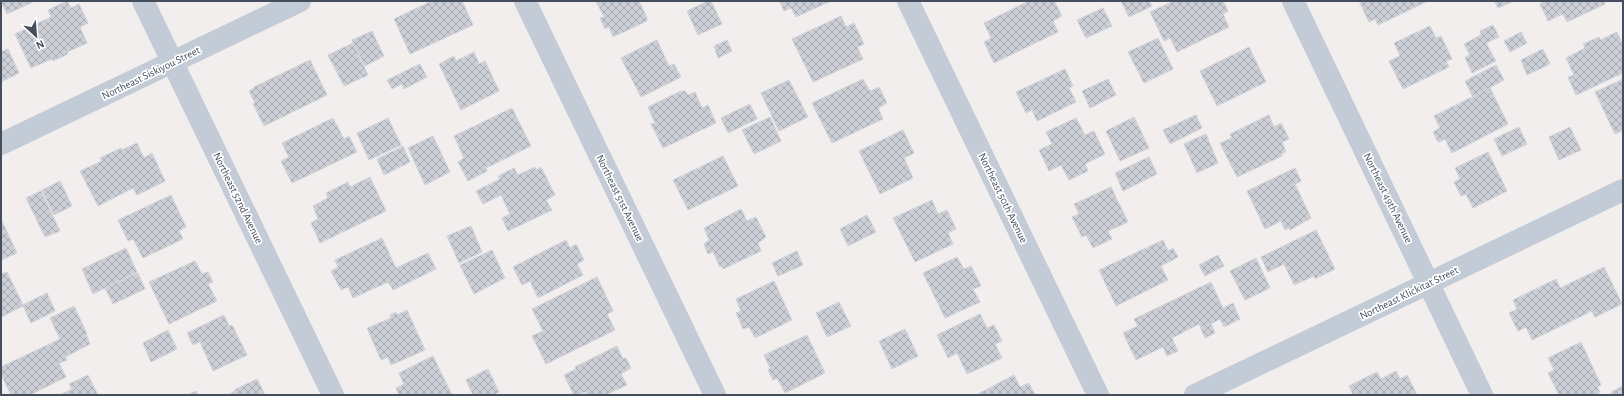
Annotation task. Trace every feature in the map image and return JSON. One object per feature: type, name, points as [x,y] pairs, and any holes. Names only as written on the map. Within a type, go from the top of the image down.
[{"type":"street","name":"Northeast 52nd Avenue","points":[[143,1],[333,395]]},
{"type":"street","name":"Northeast Siskiyou Street","points":[[1,144],[300,1]]},
{"type":"street","name":"Northeast 51st Avenue","points":[[525,1],[715,395]]},
{"type":"street","name":"Northeast 50th Avenue","points":[[908,1],[1098,395]]},
{"type":"street","name":"Northeast 49th Avenue","points":[[1293,1],[1482,395]]},
{"type":"street","name":"Northeast Klickitat Street","points":[[1195,395],[1623,190]]},
{"type":"building","points":[[1,1],[35,1],[7,14]]},
{"type":"building","points":[[67,1],[71,8],[79,4],[88,23],[80,27],[87,43],[67,52],[68,54],[53,61],[52,59],[31,68],[15,34],[51,17],[48,10]]},
{"type":"building","points":[[432,1],[462,1],[473,25],[410,54],[394,19]]},
{"type":"building","points":[[596,1],[639,1],[647,21],[613,37],[609,27],[605,29],[600,18],[604,17]]},
{"type":"building","points":[[711,1],[722,24],[698,35],[687,11]]},
{"type":"building","points":[[780,1],[831,1],[796,17],[791,8],[784,11]]},
{"type":"building","points":[[1029,1],[1054,1],[1062,16],[1053,21],[1058,32],[994,63],[984,42],[991,38],[984,23]]},
{"type":"building","points":[[1121,1],[1149,1],[1152,6],[1129,17]]},
{"type":"building","points":[[1174,1],[1223,1],[1228,11],[1223,14],[1229,27],[1177,52],[1170,38],[1164,41],[1150,12]]},
{"type":"building","points":[[1359,1],[1428,1],[1378,25],[1375,19],[1369,22]]},
{"type":"building","points":[[1494,1],[1514,1],[1498,8]]},
{"type":"building","points":[[1545,1],[1604,1],[1605,4],[1567,22],[1563,14],[1548,21],[1540,4]]},
{"type":"building","points":[[1103,8],[1112,26],[1086,38],[1077,20]]},
{"type":"building","points":[[841,16],[846,27],[854,23],[864,44],[857,47],[863,59],[813,82],[792,39]]},
{"type":"building","points":[[1493,25],[1499,37],[1486,43],[1496,61],[1472,73],[1465,57],[1470,55],[1464,44],[1481,35],[1480,31]]},
{"type":"building","points":[[1430,26],[1436,38],[1441,36],[1452,59],[1446,61],[1449,67],[1403,89],[1389,61],[1400,56],[1394,43]]},
{"type":"building","points":[[372,31],[384,56],[365,66],[352,40]]},
{"type":"building","points":[[1521,32],[1527,43],[1510,52],[1504,41]]},
{"type":"building","points":[[1617,32],[1623,45],[1623,73],[1576,95],[1568,77],[1574,75],[1566,58],[1585,48],[1583,44],[1599,37],[1600,40]]},
{"type":"building","points":[[1158,38],[1173,69],[1144,83],[1128,52]]},
{"type":"building","points":[[657,40],[669,66],[674,64],[681,77],[641,97],[621,58]]},
{"type":"building","points":[[727,40],[732,51],[718,58],[714,46]]},
{"type":"building","points":[[353,43],[368,75],[344,86],[328,55]]},
{"type":"building","points":[[1249,47],[1266,82],[1217,106],[1200,71]]},
{"type":"building","points":[[8,49],[19,73],[1,82],[1,52]]},
{"type":"building","points":[[1543,49],[1550,64],[1527,75],[1521,60]]},
{"type":"building","points":[[474,52],[479,64],[485,61],[499,91],[461,110],[439,64],[454,56],[456,61]]},
{"type":"building","points":[[310,60],[327,95],[264,126],[253,104],[255,103],[249,91],[254,87]]},
{"type":"building","points":[[420,64],[427,77],[404,89],[402,84],[392,89],[387,80]]},
{"type":"building","points":[[1496,65],[1504,80],[1473,97],[1465,81]]},
{"type":"building","points":[[1065,69],[1073,86],[1069,88],[1076,102],[1037,121],[1032,110],[1026,113],[1016,92]]},
{"type":"building","points":[[863,79],[870,91],[879,87],[887,103],[878,108],[883,119],[832,143],[812,103]]},
{"type":"building","points":[[1108,79],[1116,95],[1090,108],[1082,91]]},
{"type":"building","points":[[1623,79],[1623,130],[1615,134],[1595,92]]},
{"type":"building","points":[[789,80],[808,117],[779,131],[761,93]]},
{"type":"building","points":[[1490,88],[1508,124],[1452,153],[1445,139],[1438,142],[1433,132],[1440,128],[1434,116]]},
{"type":"building","points":[[681,91],[685,91],[688,95],[695,92],[702,108],[708,105],[716,123],[663,148],[651,124],[655,123],[648,107]]},
{"type":"building","points":[[750,104],[757,119],[728,133],[721,118]]},
{"type":"building","points":[[512,108],[531,146],[486,168],[487,171],[468,181],[458,162],[464,158],[454,136]]},
{"type":"building","points":[[1196,115],[1202,128],[1170,144],[1163,130]]},
{"type":"building","points":[[1269,115],[1274,127],[1281,123],[1289,139],[1282,142],[1286,152],[1281,154],[1282,156],[1237,177],[1220,143],[1232,138],[1230,134]]},
{"type":"building","points":[[770,117],[781,141],[754,154],[742,130]]},
{"type":"building","points":[[1134,117],[1149,148],[1120,161],[1106,131]]},
{"type":"building","points":[[333,118],[344,139],[349,136],[357,152],[292,183],[281,161],[289,157],[282,143]]},
{"type":"building","points":[[388,118],[401,145],[369,160],[357,133]]},
{"type":"building","points":[[1076,118],[1085,135],[1094,131],[1105,154],[1085,164],[1088,171],[1069,180],[1061,165],[1049,171],[1039,150],[1052,144],[1046,132]]},
{"type":"building","points":[[1519,127],[1527,144],[1502,156],[1494,139]]},
{"type":"building","points":[[1570,127],[1581,150],[1559,160],[1549,137]]},
{"type":"building","points":[[903,130],[914,153],[904,158],[913,178],[880,194],[859,151]]},
{"type":"building","points":[[1206,134],[1218,163],[1197,173],[1184,144]]},
{"type":"building","points":[[433,136],[450,172],[425,185],[408,148]]},
{"type":"building","points":[[137,143],[144,158],[152,153],[165,181],[137,195],[133,188],[98,206],[80,171],[102,161],[100,158],[121,148],[122,150]]},
{"type":"building","points":[[403,146],[410,162],[384,175],[377,159]]},
{"type":"building","points":[[1488,152],[1507,191],[1473,208],[1466,194],[1461,196],[1454,182],[1460,179],[1455,168]]},
{"type":"building","points":[[723,156],[738,186],[688,210],[673,180]]},
{"type":"building","points":[[1149,157],[1157,174],[1123,191],[1115,173]]},
{"type":"building","points":[[535,167],[536,170],[541,167],[555,195],[546,200],[552,210],[508,231],[502,218],[510,214],[501,195],[483,204],[476,191],[500,179],[498,176],[514,168],[518,175]]},
{"type":"building","points":[[1295,168],[1301,181],[1295,184],[1311,218],[1290,230],[1289,228],[1285,230],[1281,221],[1265,229],[1247,191]]},
{"type":"building","points":[[370,177],[386,211],[320,243],[311,223],[318,219],[313,206],[328,198],[326,193],[348,182],[350,187]]},
{"type":"building","points":[[60,181],[72,206],[54,215],[42,190]]},
{"type":"building","points":[[1111,187],[1128,222],[1108,231],[1112,239],[1093,248],[1086,235],[1082,237],[1072,217],[1079,214],[1074,204]]},
{"type":"building","points":[[41,191],[60,231],[45,237],[26,198]]},
{"type":"building","points":[[171,195],[186,227],[179,231],[183,239],[143,258],[133,239],[128,241],[118,220]]},
{"type":"building","points":[[932,200],[938,214],[947,210],[956,229],[948,233],[953,244],[915,262],[893,218]]},
{"type":"building","points":[[741,209],[747,221],[756,217],[766,237],[758,243],[761,251],[723,269],[722,266],[720,267],[713,252],[708,254],[704,244],[709,240],[704,228]]},
{"type":"building","points":[[867,215],[876,232],[848,246],[840,229]]},
{"type":"building","points":[[1,219],[17,253],[1,260]]},
{"type":"building","points":[[471,226],[482,252],[459,263],[447,236]]},
{"type":"building","points":[[1316,230],[1335,269],[1315,279],[1314,276],[1294,285],[1284,264],[1268,272],[1261,257]]},
{"type":"building","points":[[382,238],[396,268],[428,253],[436,269],[393,290],[388,282],[353,298],[348,287],[341,290],[331,271],[338,267],[335,260]]},
{"type":"building","points":[[566,240],[570,248],[576,244],[584,260],[577,264],[583,275],[538,298],[530,281],[522,285],[513,267]]},
{"type":"building","points":[[1163,240],[1168,251],[1173,248],[1178,257],[1161,266],[1168,280],[1116,306],[1099,270]]},
{"type":"building","points":[[126,248],[137,272],[93,294],[82,269]]},
{"type":"building","points":[[492,250],[505,278],[474,294],[460,265]]},
{"type":"building","points":[[797,251],[803,265],[778,276],[772,263]]},
{"type":"building","points":[[1218,255],[1224,266],[1205,276],[1199,265]]},
{"type":"building","points":[[957,257],[964,269],[971,266],[981,286],[973,289],[980,302],[945,318],[923,273]]},
{"type":"building","points":[[1256,258],[1270,288],[1245,300],[1230,271]]},
{"type":"building","points":[[195,261],[202,274],[208,272],[213,282],[208,284],[217,301],[169,324],[149,282]]},
{"type":"building","points":[[1604,267],[1622,304],[1595,317],[1592,311],[1532,340],[1526,327],[1518,331],[1509,313],[1517,309],[1513,300],[1556,279],[1560,288]]},
{"type":"building","points":[[7,272],[23,305],[47,293],[55,311],[31,323],[23,306],[1,317],[1,274]]},
{"type":"building","points":[[138,273],[145,289],[113,304],[105,288]]},
{"type":"building","points":[[597,277],[613,311],[607,314],[615,330],[546,364],[532,336],[543,331],[532,309]]},
{"type":"building","points":[[774,281],[792,320],[755,338],[749,327],[743,329],[736,313],[741,311],[736,299]]},
{"type":"building","points":[[1211,282],[1223,308],[1233,303],[1240,319],[1224,327],[1220,319],[1211,324],[1215,333],[1205,338],[1199,324],[1172,338],[1178,351],[1167,356],[1163,347],[1136,360],[1123,333],[1138,326],[1134,319]]},
{"type":"building","points":[[839,302],[851,326],[827,337],[816,313]]},
{"type":"building","points":[[74,306],[90,344],[65,357],[67,360],[59,363],[66,377],[30,395],[11,395],[1,374],[1,367],[60,339],[50,318]]},
{"type":"building","points":[[407,310],[425,350],[391,365],[388,357],[381,360],[367,328],[391,318],[390,315],[396,312],[397,315]]},
{"type":"building","points":[[980,314],[987,328],[994,325],[1002,341],[995,344],[1002,358],[967,374],[957,353],[948,358],[937,335]]},
{"type":"building","points":[[224,315],[229,326],[232,325],[247,355],[213,371],[200,342],[193,345],[187,333]]},
{"type":"building","points":[[905,329],[918,356],[892,369],[879,341]]},
{"type":"building","points":[[168,330],[177,349],[151,362],[143,343]]},
{"type":"building","points":[[807,335],[825,373],[785,393],[777,378],[773,380],[768,370],[770,368],[764,355]]},
{"type":"building","points":[[1581,342],[1601,385],[1597,387],[1600,392],[1594,395],[1559,395],[1548,373],[1554,370],[1548,358]]},
{"type":"building","points":[[617,346],[623,359],[626,358],[631,368],[621,374],[627,385],[605,395],[587,395],[586,392],[574,395],[564,375],[576,369],[575,367]]},
{"type":"building","points":[[433,356],[452,395],[399,395],[396,388],[404,384],[399,373]]},
{"type":"building","points":[[488,369],[499,392],[493,395],[473,395],[466,380]]},
{"type":"building","points":[[1396,371],[1400,379],[1407,375],[1417,395],[1353,395],[1349,386],[1377,372],[1381,379]]},
{"type":"building","points":[[88,375],[98,395],[59,395],[77,387],[72,389],[69,384]]},
{"type":"building","points":[[1014,375],[1020,387],[1029,383],[1035,395],[976,395]]},
{"type":"building","points":[[257,379],[265,395],[228,395],[235,391],[234,390]]},
{"type":"building","points":[[1623,386],[1623,395],[1612,395],[1611,392]]},
{"type":"building","points":[[196,391],[198,395],[187,395]]}]
